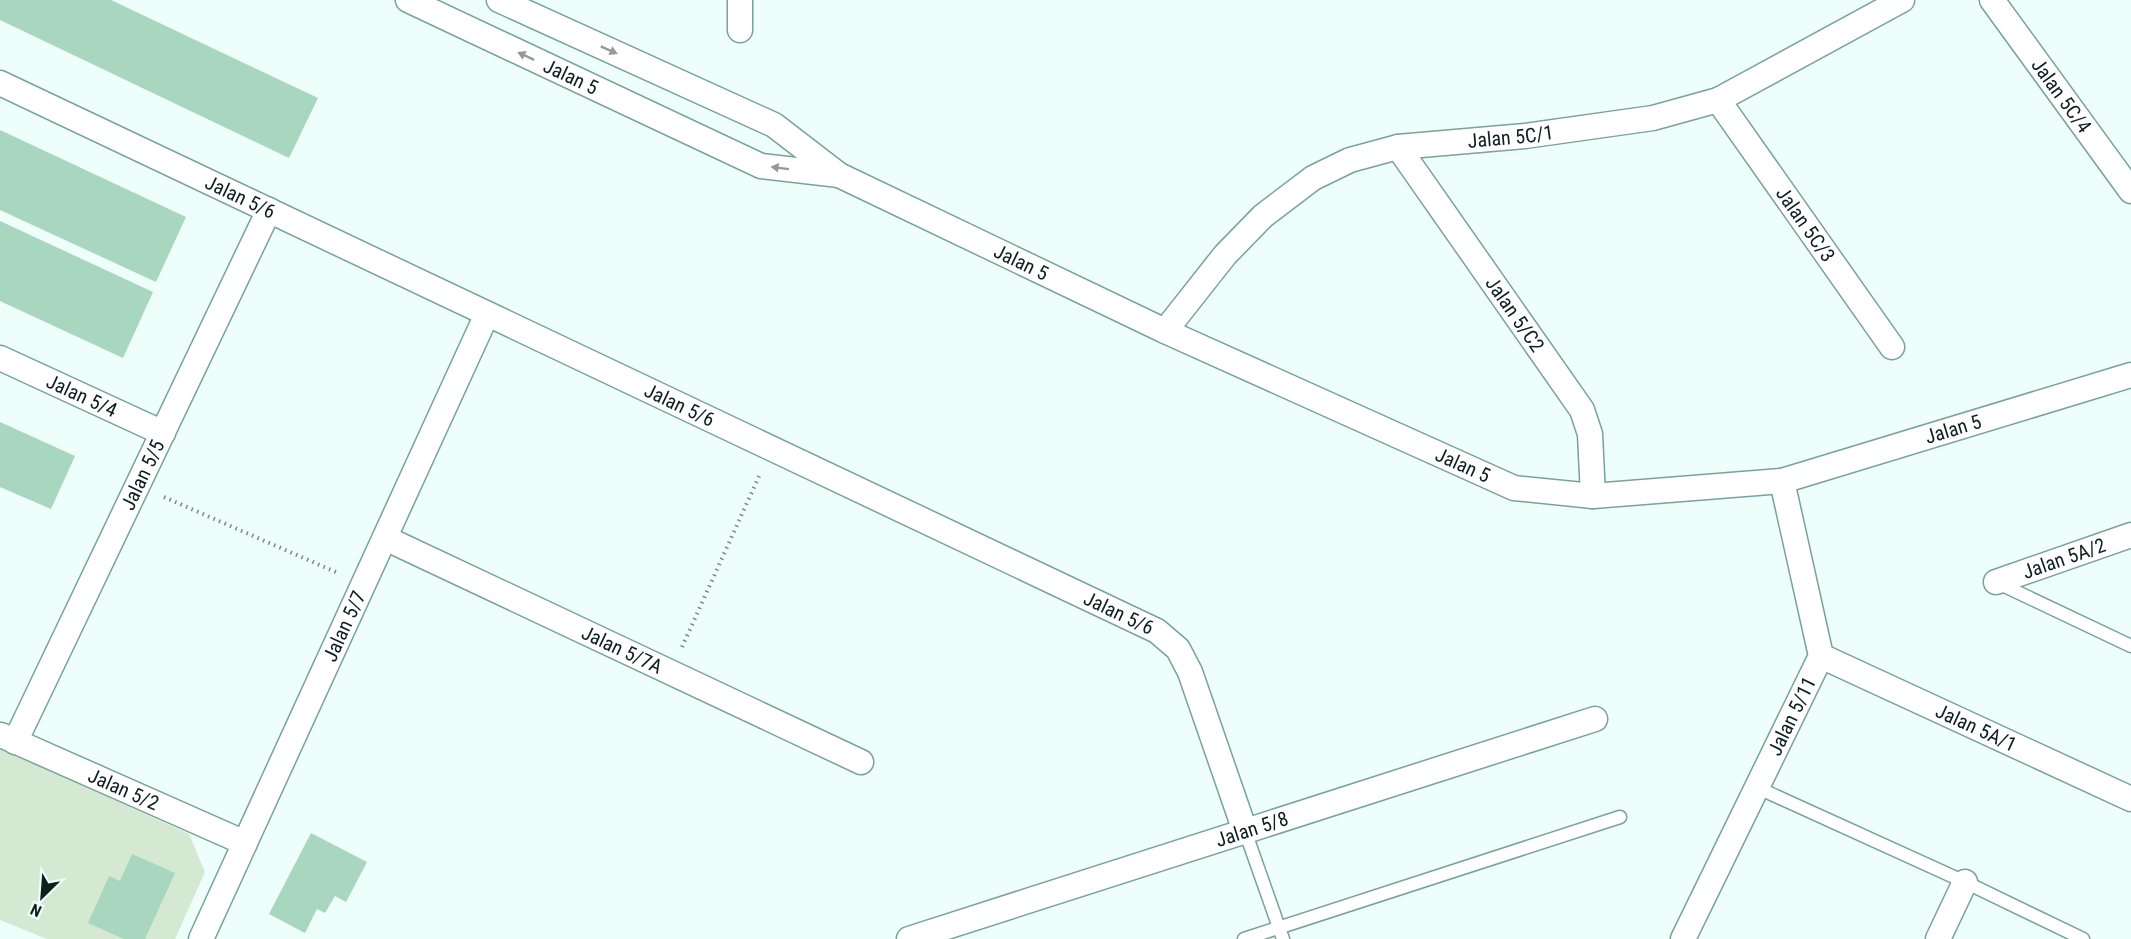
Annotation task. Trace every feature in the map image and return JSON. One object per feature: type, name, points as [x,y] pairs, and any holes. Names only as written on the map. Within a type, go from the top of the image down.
[{"type":"street","name":"Jalan 5","points":[[408,0],[760,166],[838,175]]},
{"type":"street","name":"Jalan 5","points":[[499,0],[774,125],[838,175],[1165,331],[1514,488],[1593,496],[1782,481],[2131,375]]},
{"type":"street","points":[[740,0],[740,30]]},
{"type":"street","name":"Jalan 5C/1","points":[[1165,331],[1225,255],[1263,216],[1313,178],[1350,160],[1398,147],[1526,136],[1653,118],[1718,100],[1902,0]]},
{"type":"street","name":"Jalan 5C/4","points":[[1992,0],[2131,190]]},
{"type":"street","name":"Jalan 5/6","points":[[0,83],[1157,630],[1178,649],[1190,672],[1245,831]]},
{"type":"street","name":"Jalan 5C/3","points":[[1718,100],[1892,347]]},
{"type":"street","name":"Jalan 5/C2","points":[[1398,147],[1582,410],[1590,434],[1593,496]]},
{"type":"street","name":"Jalan 5/5","points":[[8,738],[138,485],[269,210]]},
{"type":"street","name":"Jalan 5/7","points":[[201,939],[487,314]]},
{"type":"street","name":"Jalan 5/4","points":[[0,358],[162,433]]},
{"type":"street","name":"Jalan 5/11","points":[[1683,939],[1821,656],[1782,481]]},
{"type":"street","name":"Jalan 5A/2","points":[[1996,582],[2131,535]]},
{"type":"street","name":"Jalan 5/7A","points":[[385,538],[861,762]]},
{"type":"street","name":"Jalan 5A/1","points":[[1821,656],[2131,799]]},
{"type":"street","name":"Jalan 5/8","points":[[909,939],[1594,719]]},
{"type":"street","name":"Jalan 5/2","points":[[8,738],[245,843]]},
{"type":"street","points":[[1938,939],[1965,882]]},
{"type":"lane","points":[[1996,582],[2131,646]]},
{"type":"lane","points":[[1756,788],[1965,882],[2083,939]]},
{"type":"lane","points":[[1244,939],[1281,933],[1620,817]]},
{"type":"lane","points":[[1245,831],[1281,933]]},
{"type":"path","points":[[670,672],[772,448]]},
{"type":"path","points":[[138,485],[364,584]]},
{"type":"green space","points":[[0,748],[189,834],[205,872],[175,939],[47,939],[0,920]]},
{"type":"building","points":[[0,0],[111,0],[318,98],[289,158],[0,20]]},
{"type":"building","points":[[0,130],[186,217],[156,282],[0,210]]},
{"type":"building","points":[[0,221],[153,292],[123,358],[0,301]]},
{"type":"building","points":[[0,422],[75,456],[51,509],[0,487]]},
{"type":"building","points":[[311,833],[367,862],[346,902],[335,896],[325,913],[317,909],[305,933],[269,914]]},
{"type":"building","points":[[132,854],[175,873],[145,939],[124,939],[88,923],[109,876],[120,881]]}]
